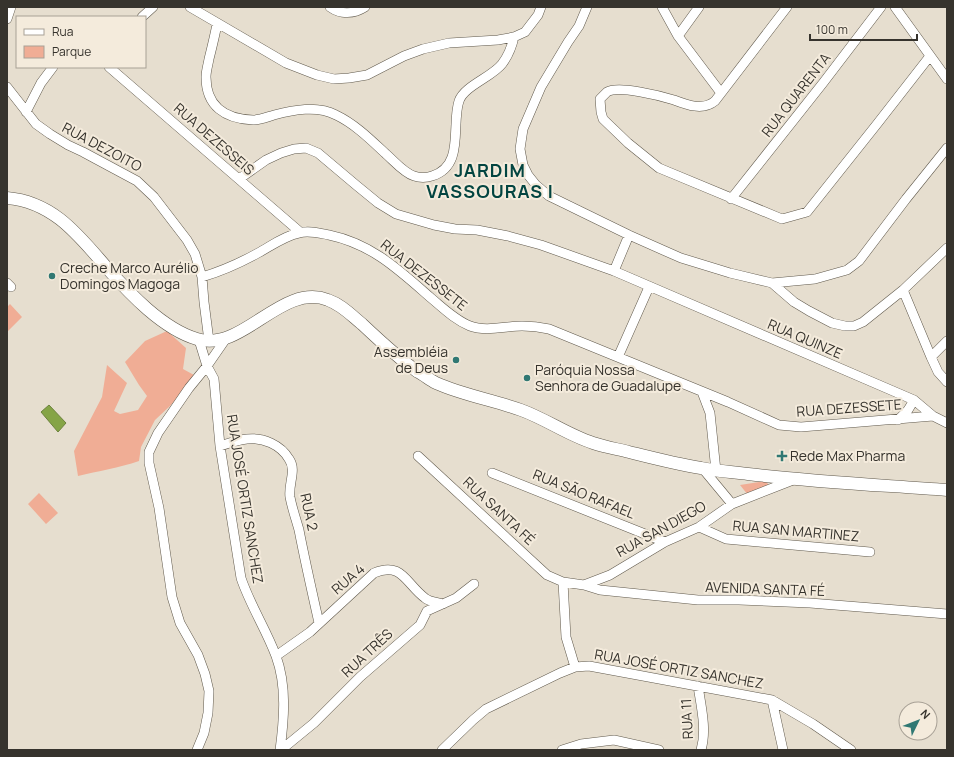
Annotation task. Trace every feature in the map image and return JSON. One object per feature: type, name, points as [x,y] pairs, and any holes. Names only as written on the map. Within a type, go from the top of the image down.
[{"type":"main road","points":[[7,198],[30,203],[43,208],[60,218],[75,231],[110,271],[145,307],[175,328],[204,340],[225,340],[276,309],[294,301],[313,296],[328,299],[343,307],[402,361],[434,382],[476,397],[523,411],[591,443],[716,471],[793,480],[947,490]]},
{"type":"street","points":[[7,19],[11,7]]},
{"type":"street","points":[[143,16],[153,7]]},
{"type":"street","points":[[190,7],[286,63],[317,75],[334,79],[367,75],[404,56],[442,44],[477,40],[498,40],[514,37],[525,32],[542,7]]},
{"type":"street","points":[[330,7],[344,13],[353,12],[365,7]]},
{"type":"street","points":[[587,7],[579,26],[541,88],[522,129],[520,149],[523,165],[528,175],[549,196],[629,235],[681,258],[730,273],[772,283],[815,279],[847,270],[859,261],[947,148]]},
{"type":"street","points":[[662,7],[678,36],[721,93]]},
{"type":"street","points":[[678,36],[699,7]]},
{"type":"street","points":[[787,7],[715,102],[711,105],[687,106],[673,100],[621,89],[608,92],[600,99],[602,119],[658,168],[782,219],[807,212],[930,56]]},
{"type":"street","name":"RUA QUARENTA","points":[[731,199],[823,83],[880,7]]},
{"type":"street","points":[[895,7],[947,79]]},
{"type":"street","points":[[217,24],[206,76],[208,94],[212,103],[224,113],[237,118],[254,120],[300,110],[327,111],[337,115],[366,135],[404,170],[413,176],[422,178],[433,176],[443,171],[449,164],[452,157],[456,136],[457,109],[459,100],[465,92],[502,65],[514,37]]},
{"type":"street","points":[[26,112],[41,83],[52,68]]},
{"type":"street","name":"RUA DEZESSEIS","points":[[110,68],[300,232]]},
{"type":"street","name":"RUA DEZOITO","points":[[7,87],[36,124],[68,145],[137,181],[154,196],[187,240],[195,254],[202,277],[204,302],[204,340]]},
{"type":"street","name":"RUA QUINZE","points":[[239,179],[266,160],[281,153],[294,149],[306,148],[318,153],[378,203],[396,214],[434,225],[508,236],[541,245],[614,271],[914,400],[933,416],[947,423]]},
{"type":"street","name":"RUA DEZESSETE","points":[[202,277],[224,270],[257,254],[290,235],[300,232],[317,233],[344,238],[374,252],[411,280],[449,313],[472,327],[484,328],[524,326],[549,329],[618,356],[778,425],[801,427],[933,416]]},
{"type":"street","points":[[614,271],[629,235]]},
{"type":"street","points":[[772,283],[794,302],[809,311],[832,323],[845,326],[854,326],[863,322],[903,290],[947,248]]},
{"type":"street","points":[[618,356],[649,287]]},
{"type":"street","points":[[903,290],[938,372],[947,382]]},
{"type":"street","name":"RUA JOSÉ ORTIZ SANCHEZ","points":[[204,340],[208,366],[214,378],[220,446],[240,578],[246,594],[276,656],[281,676],[284,705],[280,750]]},
{"type":"street","points":[[197,750],[204,733],[208,713],[209,691],[205,674],[198,656],[180,623],[172,597],[159,508],[149,463],[149,452],[158,433],[190,388],[208,366],[225,340]]},
{"type":"street","points":[[931,357],[947,341]]},
{"type":"street","points":[[702,392],[710,413],[716,471]]},
{"type":"street","points":[[710,413],[722,400]]},
{"type":"street","points":[[898,420],[908,410],[914,400]]},
{"type":"street","name":"RUA 2","points":[[220,446],[246,439],[257,439],[269,442],[283,450],[290,459],[293,467],[290,498],[298,527],[319,623]]},
{"type":"street","name":"RUA SANTA FÉ","points":[[418,456],[547,575],[563,582]]},
{"type":"street","points":[[703,469],[732,504]]},
{"type":"street","name":"RUA SÃO RAFAEL","points":[[492,473],[665,542]]},
{"type":"street","name":"RUA SAN DIEGO","points":[[563,582],[584,585],[610,575],[665,542],[699,527],[732,504],[793,480]]},
{"type":"street","name":"RUA SAN MARTINEZ","points":[[699,527],[726,539],[870,552]]},
{"type":"street","name":"RUA 4","points":[[276,656],[310,632],[374,573],[384,569],[393,570],[404,577],[426,600],[443,604]]},
{"type":"street","points":[[563,582],[566,637],[575,667]]},
{"type":"street","name":"RUA TRÊS","points":[[280,750],[314,723],[360,677],[420,625],[427,611],[456,598],[474,584]]},
{"type":"street","name":"AVENIDA SANTA FÉ","points":[[584,585],[600,590],[698,600],[810,603],[947,614]]},
{"type":"street","name":"RUA JOSÉ ORTIZ SANCHEZ","points":[[442,750],[473,720],[486,710],[575,667],[595,667],[772,700],[813,724],[851,750]]},
{"type":"street","name":"RUA 11","points":[[698,686],[703,723],[703,742],[700,750]]},
{"type":"street","points":[[772,700],[775,720],[783,750]]},
{"type":"street","points":[[562,750],[581,744],[614,740],[659,750]]},
{"type":"green space","points":[[10,304],[22,317],[7,332],[7,307]]},
{"type":"green space","points":[[167,331],[186,348],[183,369],[194,375],[184,390],[155,420],[141,447],[139,461],[116,468],[78,476],[74,451],[102,397],[107,365],[127,383],[114,411],[120,414],[138,410],[147,396],[125,362],[145,341]]},
{"type":"green space","points":[[766,481],[769,486],[748,495],[740,485]]},
{"type":"green space","points":[[39,493],[58,513],[46,524],[28,504]]},
{"type":"shaded area","points":[[49,405],[66,423],[58,432],[41,412]]},
{"type":"place","name":"Creche Marco Aurélio Domingos Magoga","points":[[52,276]]},
{"type":"place","name":"Assembléia de Deus","points":[[456,360]]},
{"type":"place","name":"Paróquia Nossa Senhora de Guadalupe","points":[[527,378]]},
{"type":"place","name":"Rede Max Pharma","points":[[782,456]]},
{"type":"district","name":"JARDIM VASSOURAS I","points":[[490,181]]}]
